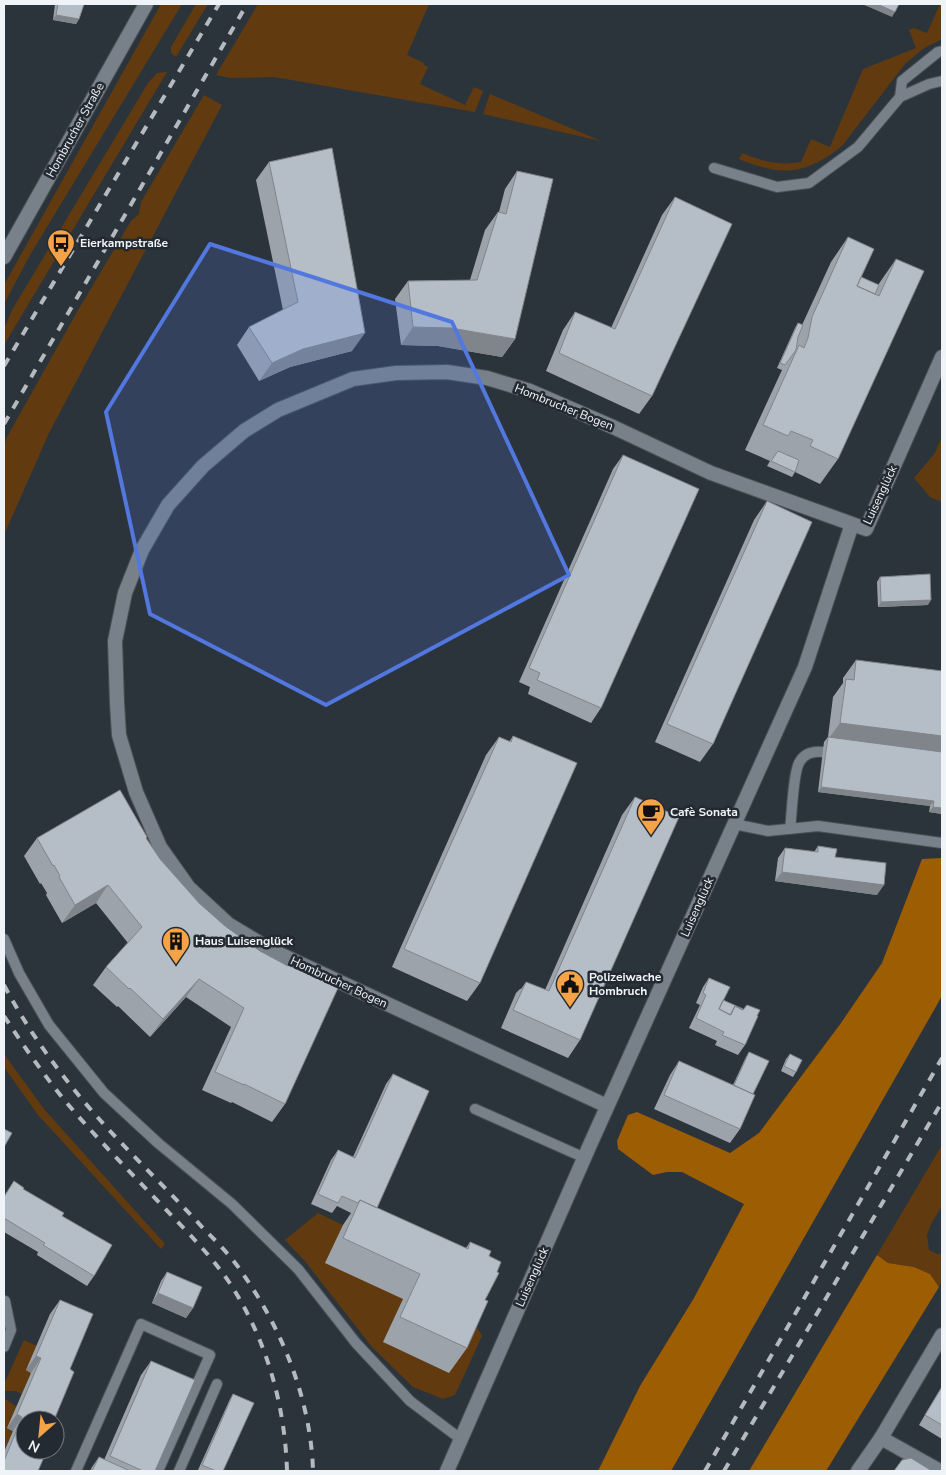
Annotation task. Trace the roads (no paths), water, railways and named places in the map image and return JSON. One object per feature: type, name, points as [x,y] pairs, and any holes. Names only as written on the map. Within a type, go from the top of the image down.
[{"type":"street","name":"Hombrucher Straße","points":[[4,257],[146,4]]},
{"type":"street","name":"Luisenglück","points":[[447,1471],[607,1106],[805,667],[852,524],[866,529],[942,356]]},
{"type":"street","name":"Hombrucher Bogen","points":[[607,1106],[271,950],[228,924],[189,888],[160,847],[136,792],[119,735],[116,703],[115,641],[126,593],[142,550],[168,505],[203,466],[244,431],[278,410],[353,379],[396,372],[447,372],[487,378],[530,391],[712,473],[852,524]]},
{"type":"street","points":[[858,1471],[881,1438],[942,1335]]},
{"type":"street","points":[[881,1438],[940,1471]]},
{"type":"lane","points":[[900,97],[902,81],[938,52],[942,51]]},
{"type":"lane","points":[[714,168],[777,187],[809,183],[858,147],[900,97],[929,84],[942,81]]},
{"type":"lane","points":[[790,829],[796,774],[800,762],[805,755],[815,751],[823,752]]},
{"type":"lane","points":[[734,824],[768,831],[818,826],[942,843]]},
{"type":"lane","points":[[4,938],[19,973],[49,1026],[104,1093],[158,1143],[232,1204],[298,1269],[356,1343],[410,1401],[462,1440]]},
{"type":"lane","points":[[475,1110],[584,1158]]},
{"type":"lane","points":[[4,1347],[11,1330],[5,1301]]},
{"type":"lane","points":[[76,1471],[141,1324],[210,1355],[158,1471]]},
{"type":"lane","points":[[179,1471],[217,1384]]},
{"type":"railway","points":[[4,366],[219,4]]},
{"type":"railway","points":[[4,424],[247,4]]},
{"type":"railway","points":[[4,985],[37,1040],[76,1092],[122,1144],[224,1250],[239,1268],[257,1296],[271,1319],[282,1343],[301,1393],[307,1419],[313,1471]]},
{"type":"railway","points":[[4,1016],[49,1081],[66,1102],[202,1248],[229,1282],[253,1326],[271,1372],[282,1421],[287,1471]]},
{"type":"railway","points":[[705,1471],[942,1058]]},
{"type":"railway","points":[[724,1471],[942,1102]]},
{"type":"place","name":"Eierkampstraße","points":[[61,267]]},
{"type":"place","name":"Cafè Sonata","points":[[651,836]]},
{"type":"place","name":"Haus Luisenglück","points":[[176,965]]},
{"type":"place","name":"Polizeiwache Hombruch","points":[[570,1008]]}]
